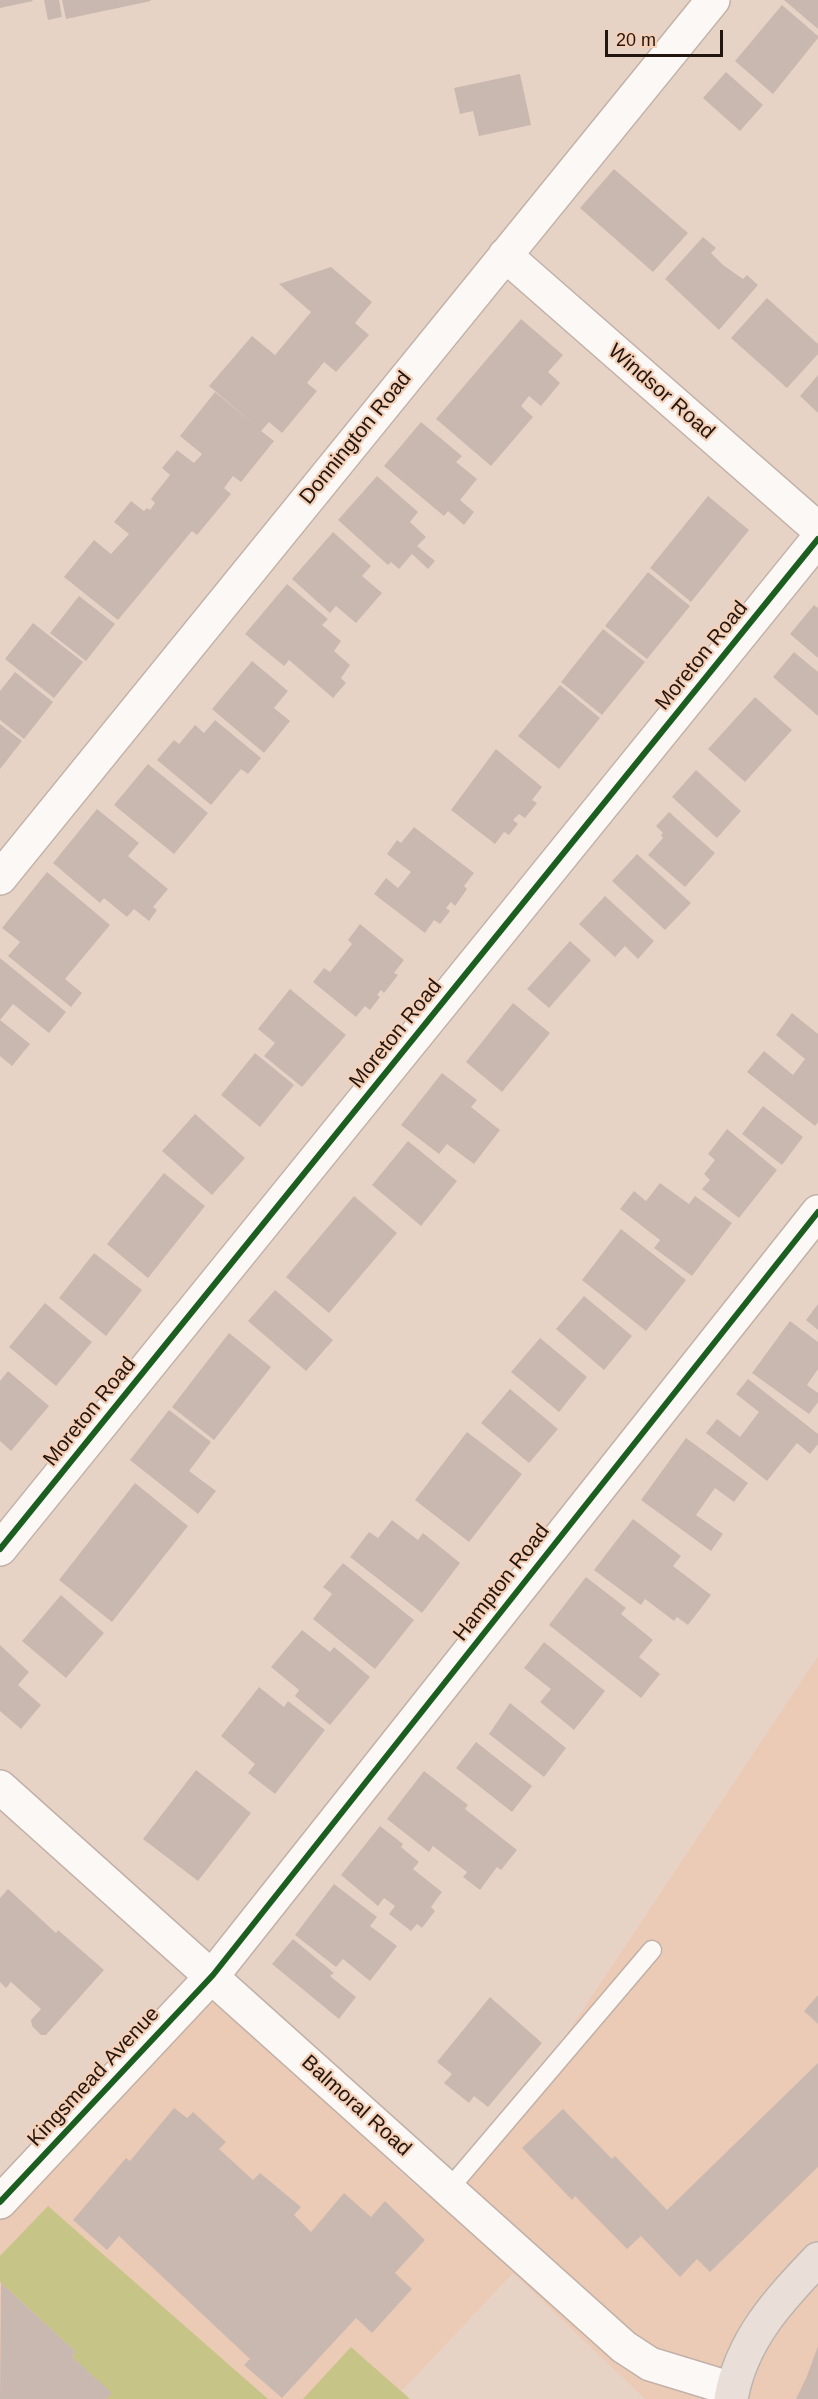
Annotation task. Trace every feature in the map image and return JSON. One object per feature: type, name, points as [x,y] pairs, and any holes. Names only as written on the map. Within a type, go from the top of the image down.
[{"type":"main road","points":[[731,2394],[753,2337],[776,2303],[818,2259]]},
{"type":"street","name":"Donnington Road","points":[[0,878],[713,0]]},
{"type":"street","name":"Windsor Road","points":[[505,255],[818,529]]},
{"type":"street","name":"Moreton Road","points":[[0,1549],[818,539]]},
{"type":"street","name":"Hampton Road","points":[[213,1975],[818,1212]]},
{"type":"street","name":"Balmoral Road","points":[[0,1787],[213,1975],[624,2347],[650,2364],[731,2394]]},
{"type":"street","name":"Kingsmead Avenue","points":[[0,2202],[213,1975]]},
{"type":"lane","points":[[448,2190],[652,1950]]},
{"type":"shaded area","points":[[818,1656],[818,2399],[645,2399],[513,2273],[402,2391],[410,2399],[0,2399],[0,2204],[206,1992],[417,2187],[449,2211]]},
{"type":"shaded area","points":[[48,2206],[268,2399],[106,2399],[111,2393],[72,2357],[76,2352],[0,2282],[0,2256]]},
{"type":"shaded area","points":[[351,2347],[410,2399],[303,2399]]},
{"type":"building","points":[[0,0],[32,0],[33,1],[0,8]]},
{"type":"building","points":[[44,0],[59,0],[62,17],[48,20]]},
{"type":"building","points":[[62,0],[150,0],[151,1],[66,19]]},
{"type":"building","points":[[784,0],[818,0],[818,29]]},
{"type":"building","points":[[782,5],[818,38],[773,94],[735,61]]},
{"type":"building","points":[[726,72],[763,105],[740,131],[703,98]]},
{"type":"building","points":[[520,74],[531,125],[479,136],[473,111],[460,114],[454,88]]},
{"type":"building","points":[[614,169],[688,233],[653,272],[580,208]]},
{"type":"building","points":[[703,237],[716,248],[711,253],[723,265],[743,279],[747,275],[758,285],[719,330],[665,279]]},
{"type":"building","points":[[331,267],[372,302],[355,323],[369,335],[336,372],[324,362],[307,383],[317,391],[282,433],[269,422],[261,431],[274,441],[241,482],[233,476],[224,488],[231,494],[197,535],[192,531],[118,620],[64,577],[94,540],[111,554],[129,534],[114,522],[131,501],[144,511],[147,508],[150,510],[155,503],[151,499],[170,475],[162,468],[177,450],[194,463],[202,454],[180,436],[215,392],[256,426],[209,386],[252,336],[275,355],[311,312],[279,284]]},
{"type":"building","points":[[767,298],[818,344],[818,354],[787,388],[731,338]]},
{"type":"building","points":[[521,319],[563,355],[548,372],[560,383],[541,406],[529,396],[521,406],[533,417],[491,466],[436,419]]},
{"type":"building","points":[[818,375],[818,413],[800,396]]},
{"type":"building","points":[[421,422],[462,456],[456,462],[477,479],[460,500],[474,512],[464,525],[448,511],[444,516],[384,466]]},
{"type":"building","points":[[377,476],[418,512],[410,522],[426,537],[417,546],[435,561],[428,569],[412,554],[399,569],[391,562],[388,565],[338,520]]},
{"type":"building","points":[[708,496],[749,530],[691,602],[650,568]]},
{"type":"building","points":[[333,532],[371,566],[362,576],[382,593],[356,623],[336,606],[330,613],[292,579]]},
{"type":"building","points":[[648,572],[690,606],[647,659],[605,626]]},
{"type":"building","points":[[287,584],[328,619],[322,625],[341,641],[334,651],[350,665],[341,678],[346,683],[333,698],[289,660],[284,666],[245,634]]},
{"type":"building","points":[[79,596],[115,624],[86,661],[50,633]]},
{"type":"building","points":[[814,605],[818,608],[818,658],[790,634]]},
{"type":"building","points":[[33,623],[83,662],[54,698],[5,659]]},
{"type":"building","points":[[603,629],[645,662],[602,715],[561,682]]},
{"type":"building","points":[[794,652],[818,672],[818,716],[773,677]]},
{"type":"building","points":[[252,661],[288,691],[274,708],[290,721],[264,753],[212,709]]},
{"type":"building","points":[[15,672],[53,702],[24,739],[0,720],[0,691]]},
{"type":"building","points":[[560,685],[600,718],[559,769],[518,736]]},
{"type":"building","points":[[755,697],[792,730],[745,782],[708,749]]},
{"type":"building","points":[[215,720],[261,758],[248,774],[241,769],[211,805],[157,760],[174,740],[179,744],[195,725],[204,733]]},
{"type":"building","points":[[0,724],[22,741],[0,769]]},
{"type":"building","points":[[496,749],[542,787],[532,800],[537,803],[525,818],[519,814],[513,820],[518,824],[509,835],[504,832],[495,844],[451,810]]},
{"type":"building","points":[[148,764],[208,813],[174,854],[114,805]]},
{"type":"building","points":[[696,770],[741,811],[717,838],[672,797]]},
{"type":"building","points":[[97,809],[139,843],[128,856],[168,889],[153,907],[157,910],[149,921],[134,909],[127,917],[104,898],[100,903],[53,863]]},
{"type":"building","points":[[669,812],[715,853],[685,887],[648,855],[663,838],[661,835],[663,833],[656,826]]},
{"type":"building","points":[[414,827],[474,873],[464,886],[467,889],[455,906],[451,902],[446,908],[450,911],[440,924],[434,920],[425,933],[374,894],[386,878],[398,888],[411,872],[387,854],[397,840],[401,843]]},
{"type":"building","points":[[637,854],[691,903],[665,930],[612,881]]},
{"type":"building","points":[[47,872],[110,925],[65,979],[82,993],[71,1007],[8,956],[20,942],[2,928]]},
{"type":"building","points":[[605,896],[654,941],[638,959],[625,946],[615,957],[579,924]]},
{"type":"building","points":[[360,924],[404,960],[394,973],[398,975],[384,993],[381,990],[377,995],[380,997],[370,1010],[365,1006],[356,1017],[313,982],[324,968],[330,972],[352,944],[348,940]]},
{"type":"building","points":[[570,941],[591,960],[549,1008],[527,989]]},
{"type":"building","points":[[0,958],[66,1012],[49,1033],[13,1004],[0,1020]]},
{"type":"building","points":[[290,989],[346,1035],[302,1087],[264,1056],[275,1043],[258,1029]]},
{"type":"building","points":[[513,1003],[550,1033],[502,1092],[466,1062]]},
{"type":"building","points":[[792,1013],[818,1034],[818,1122],[815,1126],[747,1072],[764,1051],[793,1075],[805,1059],[776,1035]]},
{"type":"building","points":[[0,1020],[30,1044],[12,1066],[0,1056]]},
{"type":"building","points":[[255,1053],[294,1085],[260,1127],[221,1095]]},
{"type":"building","points":[[442,1073],[477,1100],[471,1107],[500,1130],[474,1164],[447,1144],[439,1154],[401,1125]]},
{"type":"building","points":[[763,1106],[803,1137],[782,1165],[742,1134]]},
{"type":"building","points":[[195,1114],[245,1158],[212,1195],[162,1151]]},
{"type":"building","points":[[727,1129],[777,1170],[739,1218],[702,1189],[710,1180],[704,1174],[715,1160],[708,1154]]},
{"type":"building","points":[[408,1141],[457,1181],[421,1226],[372,1185]]},
{"type":"building","points":[[164,1173],[205,1206],[148,1278],[107,1244]]},
{"type":"building","points":[[660,1183],[689,1204],[695,1196],[732,1223],[692,1276],[654,1248],[660,1240],[620,1209],[634,1191],[646,1201]]},
{"type":"building","points":[[354,1196],[397,1233],[329,1313],[286,1277]]},
{"type":"building","points":[[621,1229],[686,1280],[646,1331],[582,1280]]},
{"type":"building","points":[[94,1253],[142,1290],[106,1336],[59,1298]]},
{"type":"building","points":[[275,1290],[333,1340],[306,1371],[248,1321]]},
{"type":"building","points":[[584,1296],[632,1336],[604,1370],[556,1329]]},
{"type":"building","points":[[45,1303],[92,1342],[56,1386],[9,1347]]},
{"type":"building","points":[[818,1304],[818,1330],[806,1320]]},
{"type":"building","points":[[790,1321],[818,1342],[818,1369],[807,1385],[818,1393],[818,1402],[809,1414],[752,1373]]},
{"type":"building","points":[[229,1333],[271,1367],[214,1440],[172,1407]]},
{"type":"building","points":[[540,1338],[587,1377],[559,1412],[511,1372]]},
{"type":"building","points":[[8,1371],[49,1406],[11,1451],[0,1441],[0,1381]]},
{"type":"building","points":[[748,1379],[818,1434],[818,1444],[810,1454],[797,1443],[767,1481],[706,1433],[717,1419],[740,1437],[759,1412],[736,1394]]},
{"type":"building","points":[[510,1389],[558,1429],[529,1463],[481,1423]]},
{"type":"building","points":[[169,1410],[211,1442],[189,1471],[216,1491],[198,1514],[130,1460]]},
{"type":"building","points":[[467,1432],[522,1474],[469,1542],[415,1500]]},
{"type":"building","points":[[686,1438],[748,1483],[734,1502],[715,1488],[696,1515],[723,1534],[711,1551],[641,1500]]},
{"type":"building","points":[[135,1483],[188,1526],[112,1622],[59,1580]]},
{"type":"building","points":[[633,1519],[681,1556],[673,1566],[711,1595],[688,1625],[677,1617],[674,1621],[645,1599],[641,1605],[594,1570]]},
{"type":"building","points":[[392,1520],[418,1540],[423,1533],[460,1563],[422,1613],[350,1557],[369,1532],[378,1538]]},
{"type":"building","points":[[343,1563],[414,1620],[375,1669],[313,1619],[332,1594],[323,1587]]},
{"type":"building","points":[[586,1577],[626,1608],[621,1614],[653,1640],[639,1657],[660,1674],[641,1698],[549,1625]]},
{"type":"building","points":[[61,1595],[104,1633],[66,1678],[22,1641]]},
{"type":"building","points":[[302,1630],[330,1652],[334,1647],[370,1677],[330,1725],[295,1696],[299,1690],[271,1667]]},
{"type":"building","points":[[544,1642],[605,1691],[574,1730],[540,1702],[551,1689],[524,1668]]},
{"type":"building","points":[[0,1645],[29,1672],[18,1685],[41,1705],[21,1729],[0,1711]]},
{"type":"building","points":[[259,1687],[284,1707],[288,1701],[325,1730],[275,1794],[248,1773],[255,1764],[221,1736]]},
{"type":"building","points":[[510,1703],[566,1748],[544,1777],[489,1734]]},
{"type":"building","points":[[476,1742],[532,1786],[512,1812],[456,1768]]},
{"type":"building","points":[[196,1770],[251,1813],[198,1881],[143,1839]]},
{"type":"building","points":[[424,1771],[468,1805],[465,1809],[517,1850],[501,1870],[497,1867],[480,1890],[463,1877],[467,1872],[433,1846],[429,1852],[387,1819]]},
{"type":"building","points":[[380,1826],[403,1844],[401,1847],[419,1862],[413,1869],[442,1892],[431,1907],[435,1911],[422,1928],[417,1924],[411,1931],[389,1914],[395,1906],[384,1898],[378,1906],[341,1875]]},
{"type":"building","points":[[334,1884],[377,1917],[370,1926],[397,1946],[370,1981],[343,1959],[336,1967],[295,1935]]},
{"type":"building","points":[[8,1889],[56,1933],[58,1930],[104,1970],[46,2035],[41,2035],[32,2026],[31,2020],[41,2009],[11,1982],[6,1988],[0,1982],[0,1898]]},
{"type":"building","points":[[293,1939],[334,1973],[330,1976],[356,1997],[339,2019],[272,1964]]},
{"type":"building","points":[[818,1995],[818,2024],[804,2011]]},
{"type":"building","points":[[490,1997],[542,2043],[488,2107],[474,2096],[469,2103],[444,2083],[452,2074],[437,2062]]},
{"type":"building","points":[[818,2063],[818,2167],[710,2272],[697,2259],[680,2277],[641,2236],[627,2249],[575,2196],[572,2200],[522,2148],[563,2109],[612,2159],[615,2156],[667,2210]]},
{"type":"building","points":[[174,2108],[187,2118],[193,2112],[226,2142],[219,2149],[253,2180],[260,2173],[301,2207],[294,2215],[311,2232],[344,2193],[371,2217],[385,2201],[425,2240],[395,2273],[412,2289],[372,2333],[356,2318],[282,2398],[244,2365],[250,2359],[119,2236],[107,2250],[73,2220],[126,2158],[130,2161]]},
{"type":"building","points":[[1,2283],[76,2352],[72,2357],[112,2393],[106,2399],[0,2399]]},
{"type":"building","points":[[818,2346],[818,2399],[796,2399],[807,2376]]},
{"type":"cycle path","points":[[0,1549],[818,539]]},
{"type":"cycle path","points":[[0,2202],[213,1975],[818,1212]]}]
